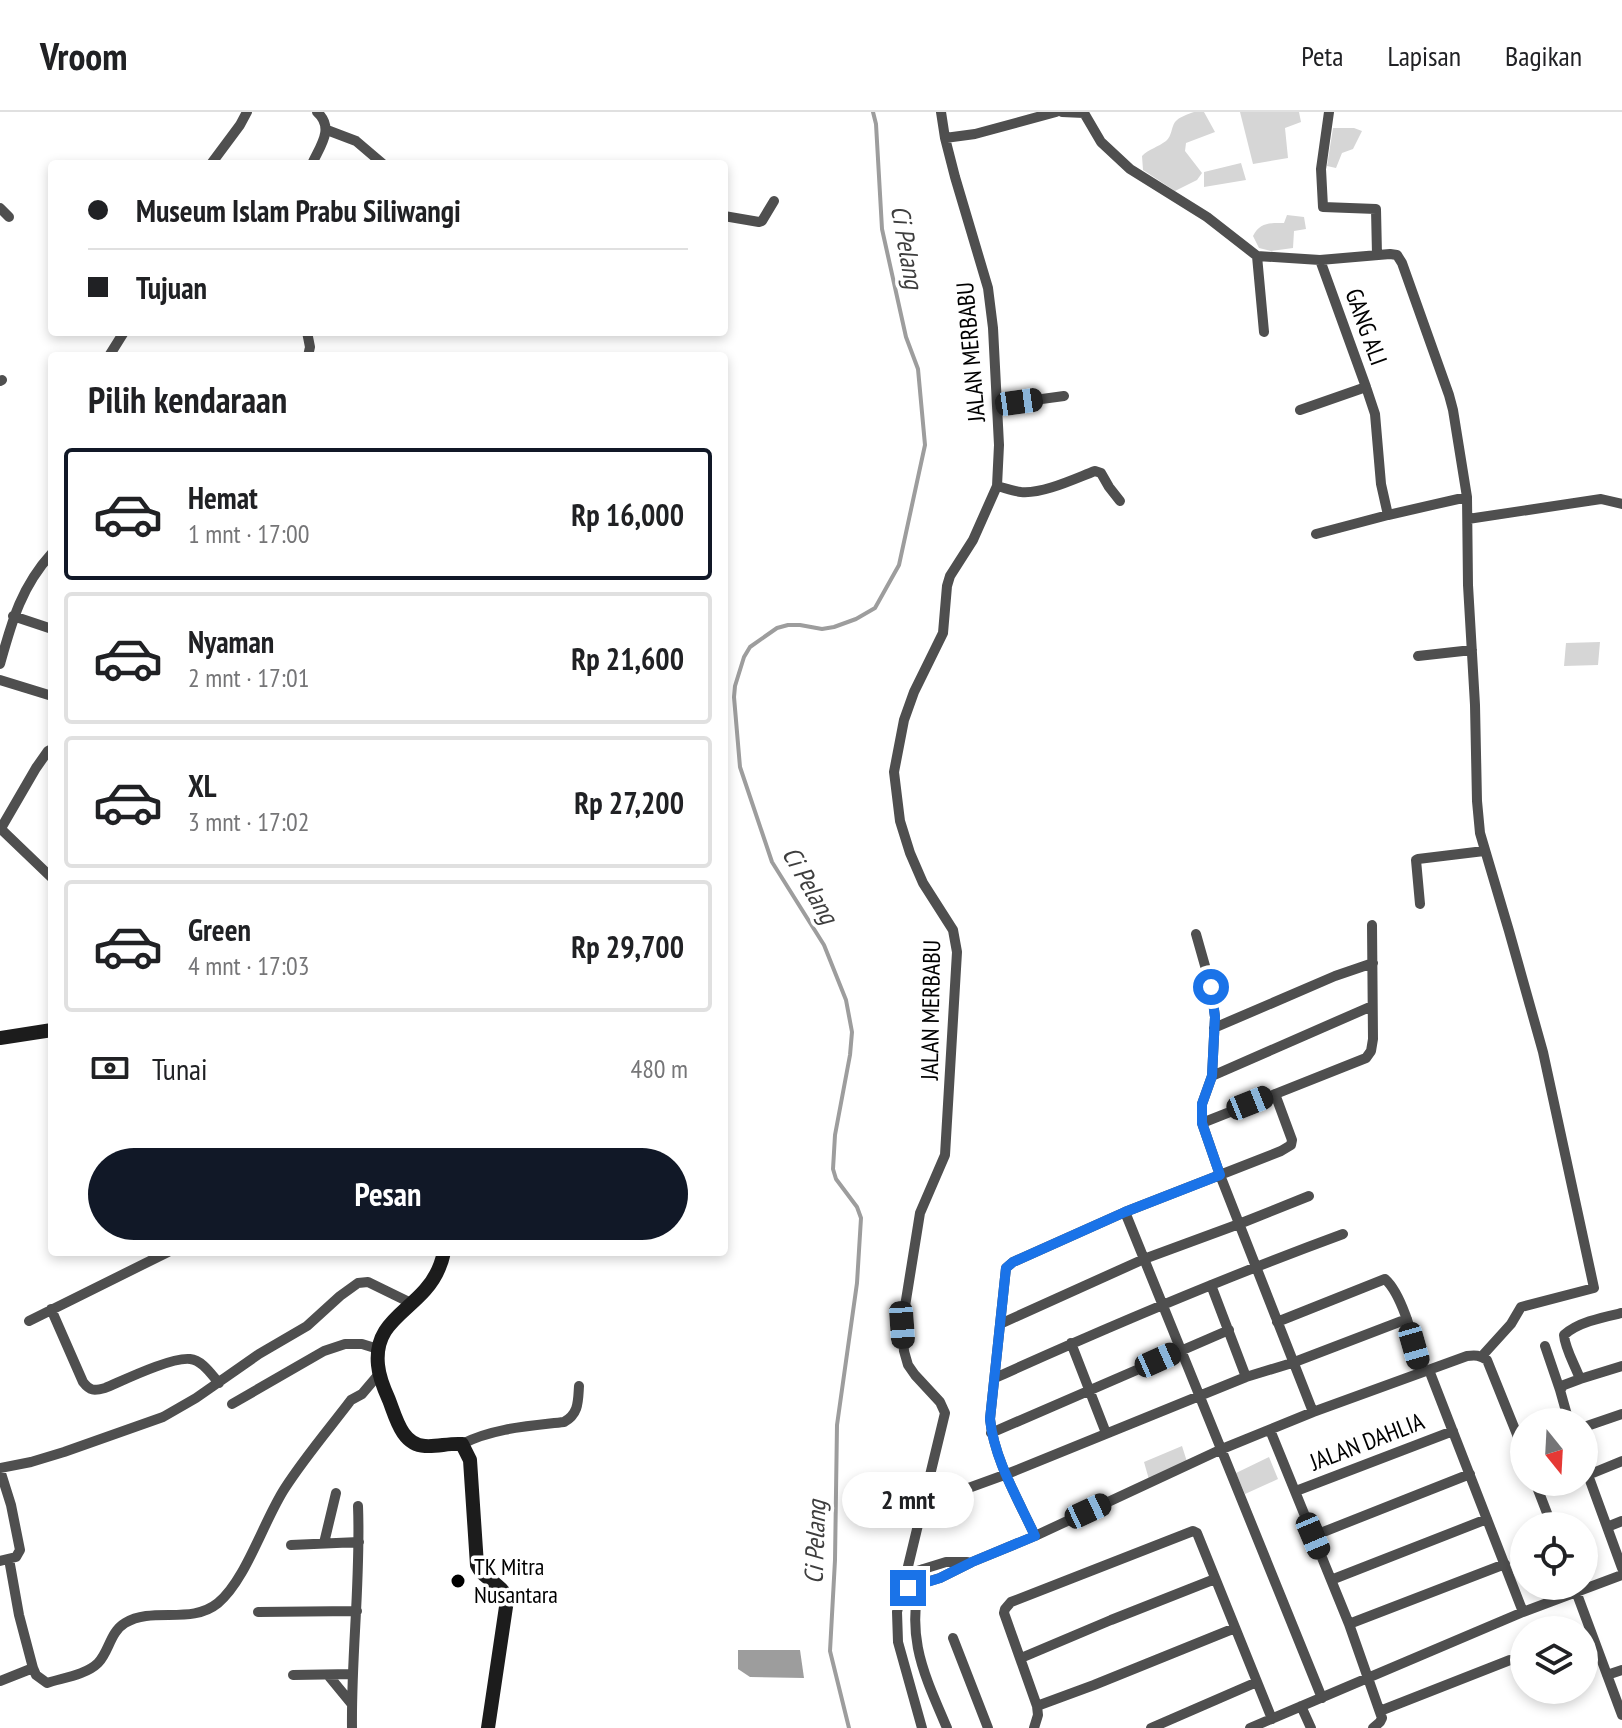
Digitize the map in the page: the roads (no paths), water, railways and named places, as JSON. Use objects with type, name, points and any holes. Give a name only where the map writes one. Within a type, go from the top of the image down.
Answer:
[{"type":"street","points":[[214,160],[247,112]]},
{"type":"street","points":[[314,160],[327,130],[326,122],[317,112]]},
{"type":"street","name":"JALAN MERBABU","points":[[922,1728],[898,1642],[897,1612],[945,1413],[940,1402],[908,1365],[902,1325],[920,1213],[945,1155],[957,952],[953,930],[923,883],[910,853],[900,821],[894,772],[904,720],[943,633],[950,576],[973,540],[997,486],[999,445],[988,288],[945,138],[941,112]]},
{"type":"street","points":[[945,138],[975,134],[1056,112]]},
{"type":"street","points":[[903,1589],[940,1578],[1222,1449],[1313,1412],[1467,1356],[1482,1356],[1511,1324],[1521,1307],[1594,1288],[1543,1052],[1478,824],[1467,497],[1453,410],[1402,263],[1394,254],[1320,260],[1257,256],[1207,217],[1130,169],[1101,142],[1084,113],[1062,112]]},
{"type":"street","points":[[1329,112],[1321,169],[1323,207],[1375,208],[1377,255]]},
{"type":"street","points":[[327,130],[356,141],[378,160]]},
{"type":"street","points":[[728,217],[762,221],[774,201]]},
{"type":"street","points":[[0,208],[9,217]]},
{"type":"street","points":[[1257,256],[1264,332]]},
{"type":"street","name":"GANG ALI","points":[[1300,410],[1366,387],[1320,260]]},
{"type":"street","points":[[1366,387],[1375,414],[1381,484],[1388,515]]},
{"type":"street","points":[[997,405],[1064,396]]},
{"type":"street","points":[[997,486],[1032,492],[1095,471],[1101,473],[1120,501]]},
{"type":"street","points":[[1316,534],[1467,497]]},
{"type":"street","points":[[1468,519],[1601,499],[1622,504]]},
{"type":"street","points":[[0,664],[13,616],[29,582],[48,558]]},
{"type":"street","points":[[13,616],[48,628]]},
{"type":"street","points":[[1418,656],[1472,650]]},
{"type":"street","points":[[0,680],[48,695]]},
{"type":"street","points":[[48,751],[0,830],[48,874]]},
{"type":"street","points":[[1420,904],[1418,859],[1484,851]]},
{"type":"street","points":[[1202,1123],[1366,1058],[1373,1039],[1372,925]]},
{"type":"street","points":[[1196,934],[1211,987],[1215,1017],[1212,1076],[1202,1104],[1202,1123],[1313,1412]]},
{"type":"street","points":[[1214,1028],[1373,963]]},
{"type":"street","points":[[1212,1076],[1372,1006]]},
{"type":"street","points":[[0,1038],[48,1031]]},
{"type":"street","points":[[1035,1536],[991,1433],[1006,1268],[1125,1212],[1291,1145],[1292,1140],[1275,1094]]},
{"type":"street","points":[[1000,1324],[1144,1259],[1309,1196]]},
{"type":"street","points":[[1125,1212],[1322,1698]]},
{"type":"street","points":[[995,1378],[1255,1266],[1343,1234]]},
{"type":"street","points":[[29,1321],[160,1256]]},
{"type":"street","points":[[443,1256],[433,1281],[387,1326],[378,1349],[379,1374],[403,1433],[409,1440],[423,1446],[462,1444],[492,1433],[564,1422],[573,1418],[579,1386]]},
{"type":"street","points":[[1277,1322],[1383,1279],[1389,1281],[1453,1431],[1523,1612]]},
{"type":"street","points":[[379,1374],[362,1394],[351,1400],[286,1486],[238,1580],[217,1604],[193,1615],[156,1616],[128,1621],[119,1627],[99,1662],[89,1669],[47,1683],[36,1675],[5,1560],[18,1555],[20,1550],[0,1469],[31,1462],[163,1417],[307,1326],[358,1283],[368,1282],[411,1303]]},
{"type":"street","points":[[1211,1285],[1246,1377]]},
{"type":"street","points":[[51,1309],[83,1382],[94,1391],[175,1361],[191,1359],[203,1365],[219,1383]]},
{"type":"street","points":[[1580,1379],[1564,1335],[1580,1326],[1622,1313]]},
{"type":"street","points":[[952,1494],[1246,1377],[1292,1363],[1407,1319]]},
{"type":"street","points":[[991,1433],[1229,1330]]},
{"type":"street","points":[[1071,1343],[1106,1433]]},
{"type":"street","points":[[232,1404],[324,1351],[345,1344],[362,1344],[378,1349]]},
{"type":"street","points":[[1545,1346],[1565,1408]]},
{"type":"street","points":[[1482,1356],[1490,1366],[1510,1415]]},
{"type":"street","points":[[1560,1390],[1564,1385],[1622,1366]]},
{"type":"street","points":[[1598,1422],[1622,1414]]},
{"type":"street","points":[[1270,1430],[1349,1624],[1380,1711],[1382,1718],[1373,1728]]},
{"type":"street","name":"JALAN DAHLIA","points":[[1296,1491],[1453,1431]]},
{"type":"street","points":[[462,1444],[470,1460],[472,1474],[477,1565],[481,1574],[503,1590],[507,1600],[488,1728]]},
{"type":"street","points":[[1598,1466],[1622,1461]]},
{"type":"street","points":[[1313,1536],[1470,1474]]},
{"type":"street","points":[[324,1543],[336,1493]]},
{"type":"street","points":[[1596,1496],[1622,1568]]},
{"type":"street","points":[[352,1728],[358,1506]]},
{"type":"street","points":[[1331,1580],[1487,1519]]},
{"type":"street","points":[[1607,1527],[1622,1521]]},
{"type":"street","points":[[1034,1728],[1037,1706],[1005,1609],[1011,1602],[1193,1531],[1197,1533],[1272,1719]]},
{"type":"street","points":[[291,1545],[359,1542]]},
{"type":"street","points":[[907,1574],[946,1562],[972,1562]]},
{"type":"street","points":[[1349,1624],[1505,1564]]},
{"type":"street","points":[[923,1569],[914,1609],[915,1634],[928,1684],[947,1728]]},
{"type":"street","points":[[1598,1582],[1622,1575]]},
{"type":"street","points":[[1021,1658],[1215,1579]]},
{"type":"street","points":[[1250,1728],[1551,1600]]},
{"type":"street","points":[[1580,1600],[1622,1715]]},
{"type":"street","points":[[258,1612],[357,1611]]},
{"type":"street","points":[[1037,1706],[1235,1628]]},
{"type":"street","points":[[953,1638],[988,1728]]},
{"type":"street","points":[[1380,1711],[1510,1660]]},
{"type":"street","points":[[0,1681],[33,1668]]},
{"type":"street","points":[[1607,1675],[1622,1670]]},
{"type":"street","points":[[293,1675],[353,1674]]},
{"type":"street","points":[[328,1675],[351,1703]]},
{"type":"street","points":[[1151,1728],[1257,1682]]},
{"type":"street","points":[[1301,1706],[1311,1728]]},
{"type":"waterway","name":"Ci Pelang","points":[[849,1728],[830,1651],[837,1425],[857,1283],[861,1218],[833,1169],[835,1135],[852,1032],[846,1000],[824,945],[772,862],[740,767],[734,697],[744,657],[750,647],[777,628],[788,625],[822,629],[856,619],[875,608],[899,565],[925,445],[918,369],[906,337],[882,229],[873,112]]},
{"type":"place","name":"TK Mitra Nusantara","points":[[458,1581]]}]
